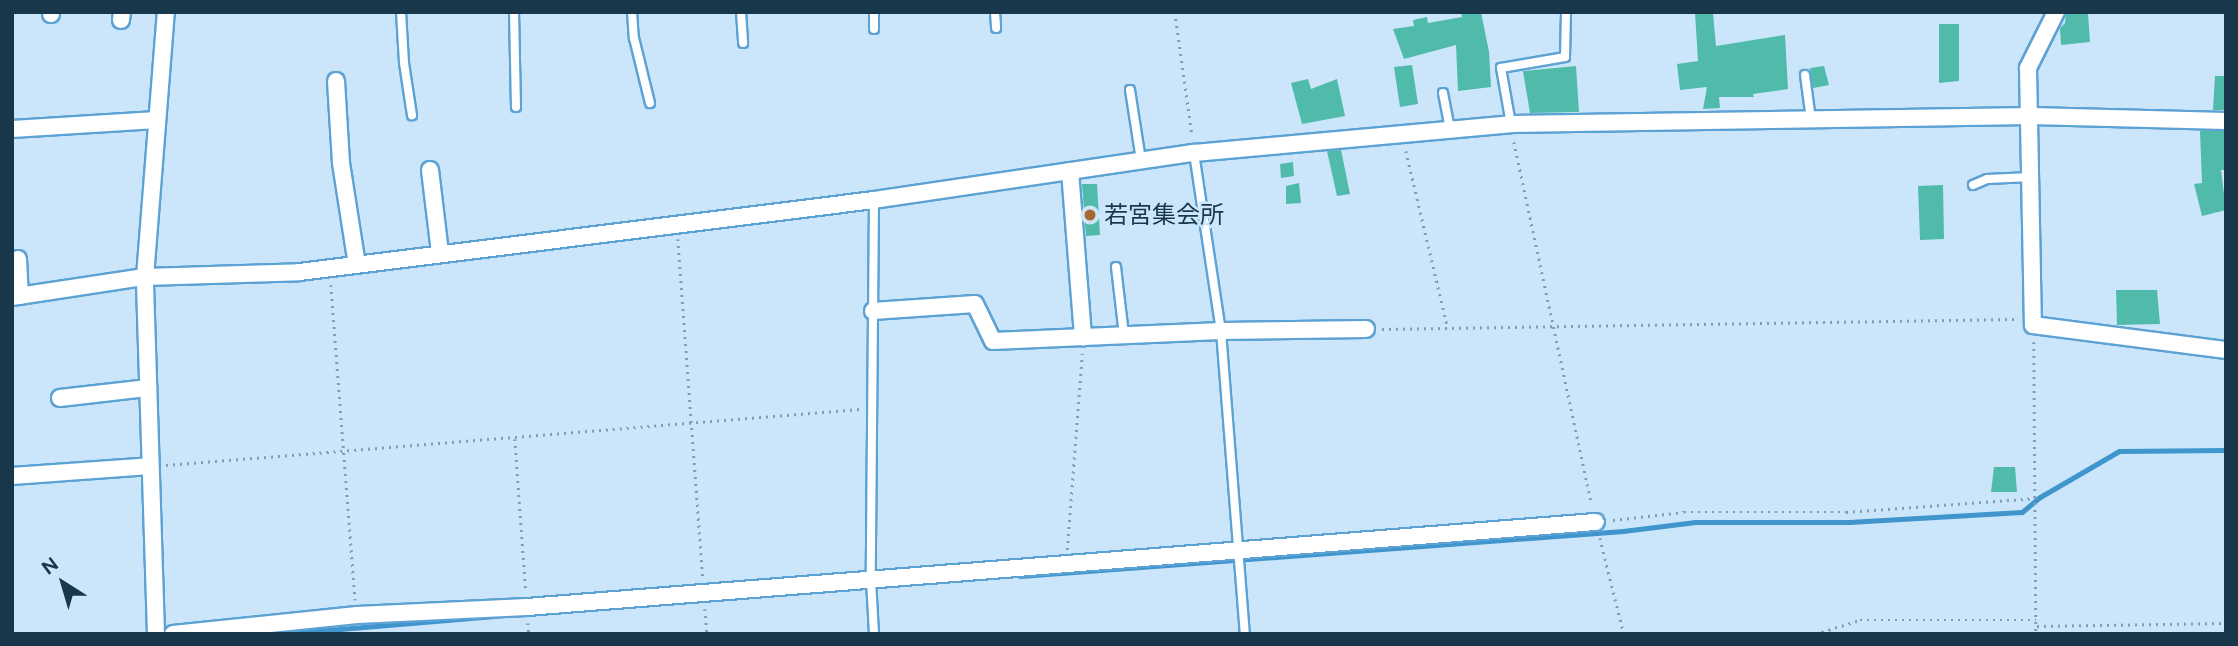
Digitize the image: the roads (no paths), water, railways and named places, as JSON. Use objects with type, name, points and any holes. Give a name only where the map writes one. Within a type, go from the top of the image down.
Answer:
[{"type":"street","points":[[156,634],[145,277],[166,12]]},
{"type":"street","points":[[2056,12],[2028,68],[2033,322],[2226,350]]},
{"type":"street","points":[[336,81],[341,163],[357,265]]},
{"type":"street","points":[[18,259],[16,297],[145,277],[300,272],[874,200],[1194,153],[1511,124],[2031,117],[2226,121]]},
{"type":"street","points":[[12,129],[157,120]]},
{"type":"street","points":[[430,170],[440,254]]},
{"type":"street","points":[[1070,171],[1083,337]]},
{"type":"street","points":[[873,312],[975,304],[993,341],[1221,331],[1366,329]]},
{"type":"street","points":[[60,398],[148,388]]},
{"type":"street","points":[[12,477],[150,466]]},
{"type":"street","points":[[173,634],[357,615],[527,607],[1596,522]]},
{"type":"lane","points":[[401,12],[404,63],[412,115]]},
{"type":"lane","points":[[514,12],[516,107]]},
{"type":"lane","points":[[632,12],[634,38],[650,103]]},
{"type":"lane","points":[[741,12],[743,43]]},
{"type":"lane","points":[[874,12],[874,29]]},
{"type":"lane","points":[[995,12],[996,28]]},
{"type":"lane","points":[[1511,124],[1501,68],[1565,57],[1566,12]]},
{"type":"lane","points":[[1805,75],[1811,120]]},
{"type":"lane","points":[[1130,90],[1141,160]]},
{"type":"lane","points":[[1443,93],[1450,130]]},
{"type":"lane","points":[[1194,153],[1221,331],[1245,634]]},
{"type":"lane","points":[[1973,185],[1987,179],[2031,177]]},
{"type":"lane","points":[[874,200],[871,580],[874,634]]},
{"type":"lane","points":[[1116,267],[1124,335]]},
{"type":"waterway","points":[[1020,576],[1623,531],[1695,522],[1849,522],[2022,512],[2040,497],[2119,451],[2226,450]]},
{"type":"waterway","points":[[281,634],[497,616]]},
{"type":"place","name":"若宮集会所","points":[[1090,215]]}]
